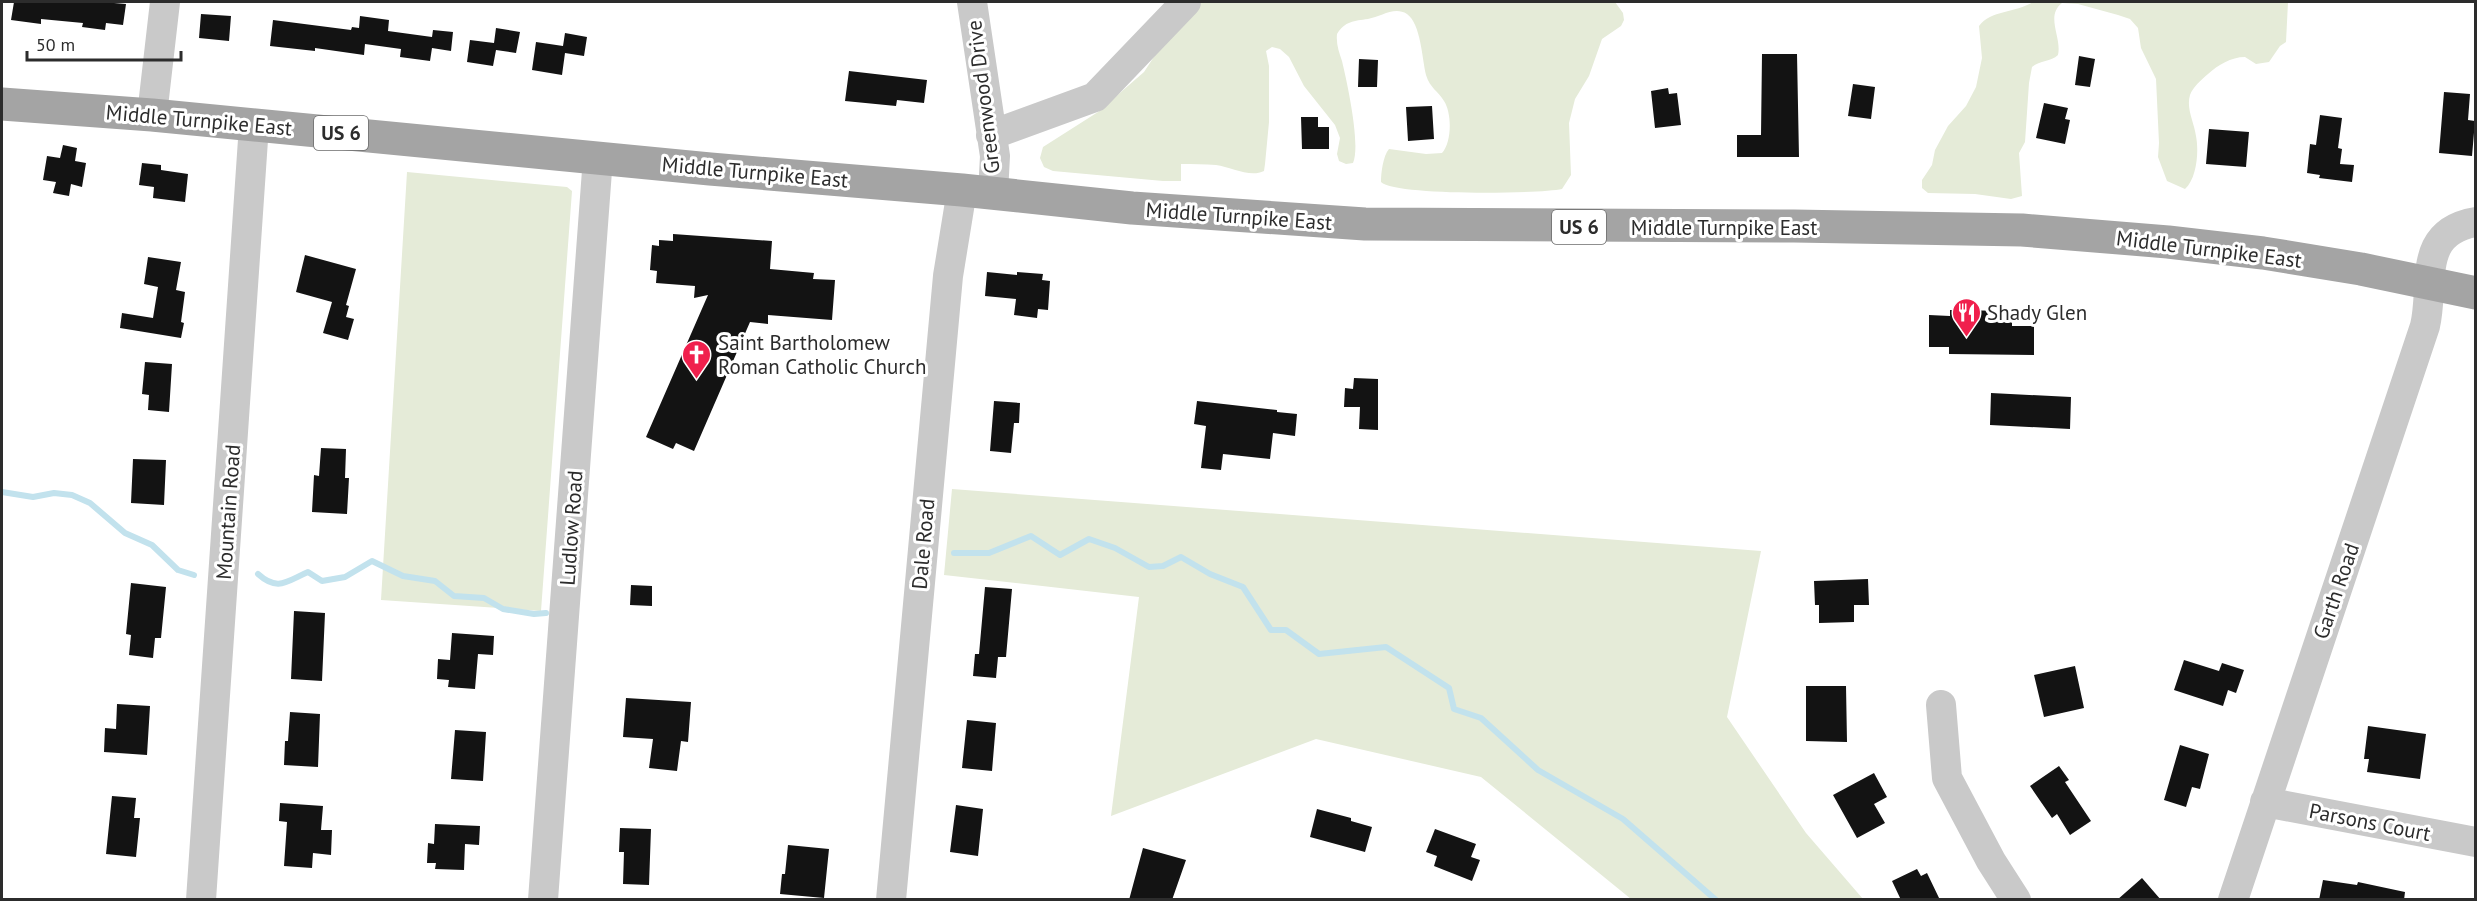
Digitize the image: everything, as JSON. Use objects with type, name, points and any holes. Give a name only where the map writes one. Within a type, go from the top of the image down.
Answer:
[{"type":"main road","name":"Middle Turnpike East","points":[[2,104],[152,115],[825,179],[977,191],[1132,208],[1365,224],[1794,226],[2022,230],[2168,242],[2263,253],[2429,282],[2475,293]]},
{"type":"street","points":[[152,115],[165,2]]},
{"type":"street","name":"Greenwood Drive","points":[[972,2],[995,156],[977,191]]},
{"type":"street","points":[[992,135],[1095,97],[1186,2]]},
{"type":"street","name":"Mountain Road","points":[[201,900],[254,125]]},
{"type":"street","name":"Ludlow Road","points":[[543,900],[598,157]]},
{"type":"street","name":"Dale Road","points":[[891,900],[948,276],[977,191]]},
{"type":"street","name":"Garth Road","points":[[2233,900],[2425,326],[2430,267],[2438,243],[2454,228],[2475,222]]},
{"type":"street","points":[[1941,705],[1947,778],[1991,861],[2016,900]]},
{"type":"street","name":"Parsons Court","points":[[2265,802],[2475,842]]},
{"type":"green space","points":[[1190,2],[1615,2],[1623,13],[1624,20],[1621,26],[1602,39],[1589,76],[1575,99],[1569,123],[1571,175],[1562,189],[1498,193],[1438,192],[1392,187],[1381,182],[1384,160],[1389,149],[1426,154],[1442,153],[1449,135],[1450,120],[1447,106],[1428,79],[1415,26],[1407,14],[1397,11],[1350,22],[1343,26],[1337,34],[1337,45],[1347,83],[1354,128],[1353,163],[1346,164],[1339,161],[1337,154],[1340,138],[1335,125],[1304,86],[1289,57],[1280,49],[1272,47],[1266,51],[1269,66],[1269,122],[1264,171],[1253,173],[1216,165],[1181,164],[1181,181],[1163,181],[1053,171],[1044,167],[1040,158],[1043,147],[1098,112],[1144,72]]},
{"type":"green space","points":[[2033,2],[2288,2],[2286,42],[2280,46],[2269,62],[2256,64],[2245,57],[2230,60],[2212,71],[2193,89],[2189,105],[2196,136],[2197,156],[2195,171],[2185,189],[2167,181],[2158,157],[2156,79],[2141,48],[2138,28],[2130,19],[2118,15],[2078,4],[2062,3],[2057,8],[2054,20],[2058,55],[2032,67],[2025,142],[2019,153],[2022,196],[2011,199],[1975,194],[1928,193],[1922,188],[1922,180],[1932,165],[1935,150],[1948,126],[1966,106],[1976,87],[1982,58],[1979,26],[1990,17]]},
{"type":"green space","points":[[407,172],[567,187],[572,191],[541,611],[381,600]]},
{"type":"green space","points":[[952,489],[1761,551],[1727,717],[1806,833],[1863,899],[1631,899],[1481,777],[1316,739],[1111,816],[1139,597],[944,575]]},
{"type":"building","points":[[14,2],[126,4],[123,25],[106,23],[105,30],[82,27],[83,23],[41,19],[41,24],[11,20]]},
{"type":"building","points":[[201,14],[231,16],[229,41],[199,38]]},
{"type":"building","points":[[360,16],[389,20],[388,31],[432,37],[433,30],[453,32],[451,51],[432,48],[430,61],[400,57],[401,49],[365,44],[364,55],[315,48],[315,51],[270,46],[273,20],[351,30],[352,27],[359,28]]},
{"type":"building","points":[[496,28],[520,32],[516,53],[496,50],[493,66],[467,62],[470,40],[494,43]]},
{"type":"building","points":[[565,33],[587,37],[584,56],[565,53],[562,75],[532,70],[536,42],[563,46]]},
{"type":"building","points":[[1762,54],[1797,54],[1799,157],[1737,157],[1737,135],[1761,135]]},
{"type":"building","points":[[2079,56],[2095,59],[2090,87],[2075,85]]},
{"type":"building","points":[[1359,59],[1378,60],[1377,87],[1358,87]]},
{"type":"building","points":[[849,71],[927,80],[924,103],[897,100],[896,106],[845,101]]},
{"type":"building","points":[[1853,84],[1875,87],[1871,119],[1848,116]]},
{"type":"building","points":[[1668,88],[1669,94],[1677,93],[1681,125],[1655,128],[1651,91]]},
{"type":"building","points":[[2444,92],[2470,94],[2468,120],[2475,121],[2472,156],[2439,153]]},
{"type":"building","points":[[2044,103],[2068,108],[2065,119],[2070,120],[2065,144],[2036,138]]},
{"type":"building","points":[[1432,106],[1434,139],[1408,141],[1406,107]]},
{"type":"building","points":[[2320,115],[2342,118],[2338,148],[2342,149],[2340,164],[2354,165],[2352,182],[2319,178],[2320,175],[2307,173],[2310,144],[2316,145]]},
{"type":"building","points":[[1301,117],[1318,117],[1318,127],[1329,127],[1329,149],[1302,149]]},
{"type":"building","points":[[2209,129],[2249,132],[2246,167],[2206,164]]},
{"type":"building","points":[[63,145],[77,148],[75,161],[86,163],[82,187],[71,184],[69,196],[53,193],[56,182],[43,180],[47,156],[60,158]]},
{"type":"building","points":[[142,163],[161,165],[161,170],[188,174],[185,202],[153,198],[154,187],[139,185]]},
{"type":"building","name":"Saint Bartholomew Roman Catholic Church","points":[[673,234],[772,241],[770,269],[814,273],[813,279],[835,280],[832,320],[768,315],[768,324],[750,322],[694,451],[676,443],[673,449],[646,437],[708,295],[694,298],[695,286],[656,283],[657,271],[650,270],[652,245],[659,246],[659,240],[673,241]]},
{"type":"building","points":[[305,255],[356,269],[346,305],[349,306],[346,317],[354,319],[348,340],[323,333],[332,302],[296,292]]},
{"type":"building","points":[[148,257],[181,262],[176,290],[185,292],[181,338],[120,328],[122,313],[153,318],[158,287],[144,284]]},
{"type":"building","points":[[987,272],[1017,275],[1017,272],[1043,274],[1042,280],[1050,281],[1048,310],[1038,309],[1037,318],[1014,315],[1016,299],[985,296]]},
{"type":"building","points":[[1950,310],[2012,311],[2012,326],[2034,326],[2034,355],[1949,354],[1949,347],[1929,347],[1929,315],[1950,316]]},
{"type":"building","points":[[145,362],[172,364],[169,412],[148,410],[149,395],[142,394]]},
{"type":"building","points":[[1354,378],[1378,379],[1378,430],[1359,429],[1360,407],[1344,407],[1345,388],[1353,389]]},
{"type":"building","points":[[1991,393],[2071,397],[2070,429],[1990,425]]},
{"type":"building","points":[[994,401],[1020,403],[1019,423],[1014,423],[1011,453],[990,451]]},
{"type":"building","points":[[1197,401],[1297,414],[1295,436],[1273,433],[1270,459],[1223,454],[1221,470],[1201,468],[1206,426],[1194,424]]},
{"type":"building","points":[[321,448],[346,449],[345,478],[349,478],[347,514],[312,512],[314,475],[319,476]]},
{"type":"building","points":[[133,459],[166,460],[164,505],[131,503]]},
{"type":"building","points":[[1868,579],[1869,605],[1854,605],[1854,622],[1819,623],[1819,605],[1815,605],[1814,581]]},
{"type":"building","points":[[131,583],[166,587],[161,638],[155,638],[153,658],[129,655],[131,635],[126,634]]},
{"type":"building","points":[[631,585],[652,586],[652,606],[630,605]]},
{"type":"building","points":[[985,587],[1012,589],[1006,657],[998,657],[996,678],[973,676],[975,654],[979,654]]},
{"type":"building","points":[[294,611],[325,613],[322,681],[291,679]]},
{"type":"building","points":[[452,633],[494,636],[493,655],[478,654],[475,689],[448,687],[449,680],[437,679],[438,659],[450,660]]},
{"type":"building","points":[[2184,660],[2219,671],[2222,663],[2244,670],[2236,693],[2228,690],[2223,706],[2174,690]]},
{"type":"building","points":[[2075,666],[2084,708],[2044,717],[2034,675]]},
{"type":"building","points":[[1806,686],[1846,686],[1847,742],[1806,741]]},
{"type":"building","points":[[626,698],[691,702],[688,742],[681,741],[677,771],[649,768],[653,739],[623,737]]},
{"type":"building","points":[[117,704],[150,706],[147,755],[104,752],[105,728],[116,729]]},
{"type":"building","points":[[290,712],[320,714],[318,767],[284,765]]},
{"type":"building","points":[[967,720],[996,723],[992,771],[962,768]]},
{"type":"building","points":[[2368,726],[2426,734],[2420,779],[2367,772],[2369,759],[2364,759]]},
{"type":"building","points":[[455,730],[486,732],[483,781],[451,779]]},
{"type":"building","points":[[2180,745],[2209,754],[2200,789],[2192,787],[2186,807],[2164,800]]},
{"type":"building","points":[[2059,766],[2069,780],[2065,782],[2091,821],[2070,835],[2057,814],[2052,818],[2030,786]]},
{"type":"building","points":[[1874,773],[1887,797],[1874,804],[1885,823],[1857,838],[1833,795]]},
{"type":"building","points":[[112,796],[136,798],[134,818],[140,818],[136,857],[106,854]]},
{"type":"building","points":[[280,803],[323,806],[321,830],[332,830],[331,855],[313,853],[312,868],[284,866],[287,822],[279,821]]},
{"type":"building","points":[[956,805],[983,809],[978,856],[950,852]]},
{"type":"building","points":[[1317,809],[1351,818],[1351,821],[1372,827],[1365,852],[1310,837]]},
{"type":"building","points":[[435,824],[480,826],[479,845],[465,844],[464,870],[435,869],[436,863],[427,863],[428,843],[434,844]]},
{"type":"building","points":[[620,828],[651,829],[649,885],[623,884],[624,852],[619,852]]},
{"type":"building","points":[[1435,829],[1476,844],[1471,857],[1480,860],[1472,881],[1434,866],[1437,856],[1426,852]]},
{"type":"building","points":[[788,845],[829,849],[824,898],[780,894]]},
{"type":"building","points":[[1143,848],[1186,860],[1172,900],[1129,900]]},
{"type":"building","points":[[1917,869],[1921,876],[1927,873],[1940,900],[1901,900],[1892,881]]},
{"type":"building","points":[[2142,878],[2161,900],[2117,900]]},
{"type":"building","points":[[2323,880],[2357,885],[2358,882],[2405,892],[2404,900],[2319,900]]},
{"type":"waterway","points":[[2,492],[33,497],[54,493],[72,495],[90,503],[125,533],[152,545],[178,570],[194,575]]},
{"type":"waterway","points":[[954,553],[989,553],[1031,536],[1060,555],[1089,539],[1115,548],[1149,567],[1163,566],[1181,557],[1210,574],[1243,587],[1271,630],[1286,630],[1319,654],[1386,647],[1449,688],[1454,709],[1481,718],[1538,770],[1623,819],[1716,900]]},
{"type":"waterway","points":[[258,574],[271,583],[277,584],[308,572],[322,581],[345,577],[372,561],[403,576],[435,581],[454,596],[484,598],[503,609],[534,614],[546,613]]},
{"type":"place","name":"Shady Glen","points":[[1966,338]]},
{"type":"place","name":"Saint Bartholomew Roman Catholic Church","points":[[697,380]]}]
